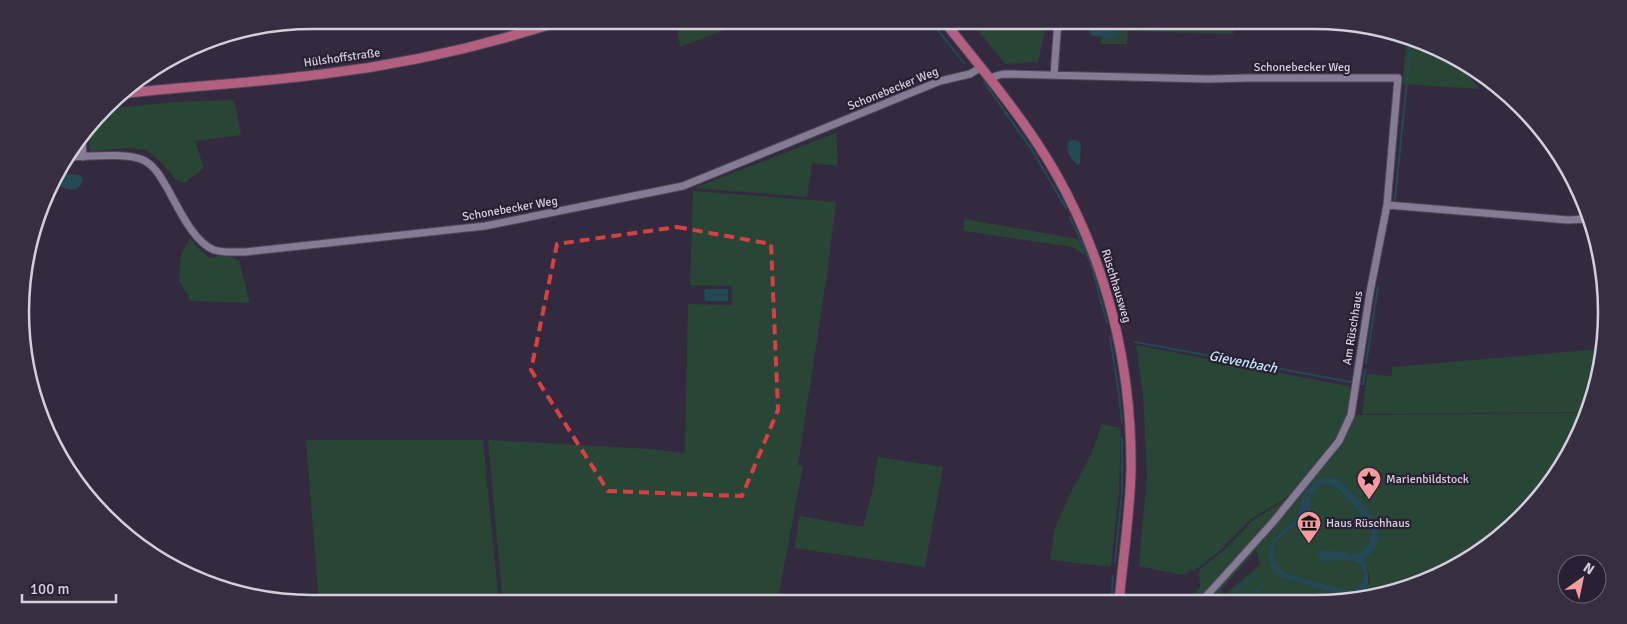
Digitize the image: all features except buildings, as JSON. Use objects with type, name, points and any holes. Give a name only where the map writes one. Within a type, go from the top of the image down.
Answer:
[{"type":"main road","name":"Hülshoffstraße","points":[[133,93],[298,77],[377,66],[482,44],[533,29]]},
{"type":"main road","name":"Rüschhausweg","points":[[950,29],[1039,147],[1071,202],[1097,262],[1113,315],[1126,384],[1131,439],[1128,517],[1120,595]]},
{"type":"street","points":[[1054,75],[1057,29]]},
{"type":"street","name":"Schonebecker Weg","points":[[75,157],[130,156],[146,162],[158,173],[184,218],[204,243],[212,249],[221,251],[245,252],[467,228],[514,221],[683,186],[940,81],[970,74],[980,68]]},
{"type":"street","name":"Schonebecker Weg","points":[[990,80],[1003,74],[1208,79],[1398,78],[1387,205]]},
{"type":"street","points":[[82,147],[82,157]]},
{"type":"street","points":[[1387,205],[1568,220],[1582,219]]},
{"type":"street","name":"Am Rüschhaus","points":[[1207,595],[1274,521],[1340,441],[1346,428],[1352,409],[1370,292],[1387,205]]},
{"type":"highlighted area","points":[[677,227],[771,244],[778,410],[742,496],[608,491],[531,370],[557,244]]},
{"type":"green space","points":[[677,29],[727,29],[680,47]]},
{"type":"green space","points":[[977,29],[1045,29],[1038,62],[1005,64]]},
{"type":"green space","points":[[1102,29],[1234,29],[1233,34],[1128,31],[1127,44],[1101,44]]},
{"type":"green space","points":[[1406,44],[1440,58],[1465,72],[1480,89],[1402,84]]},
{"type":"green space","points":[[234,100],[241,135],[195,141],[204,168],[185,183],[175,179],[160,161],[146,150],[129,148],[90,151],[89,137],[116,108],[172,102]]},
{"type":"green space","points":[[836,133],[838,166],[812,163],[807,197],[694,188]]},
{"type":"green space","points":[[693,191],[836,202],[798,465],[803,466],[779,595],[502,595],[488,440],[650,449],[685,453],[688,304],[732,305],[732,286],[690,285]]},
{"type":"green space","points":[[964,219],[1078,239],[1086,256],[1073,247],[964,231]]},
{"type":"green space","points":[[190,238],[210,258],[225,255],[239,260],[250,303],[191,301],[179,280],[181,255]]},
{"type":"green space","points":[[1136,345],[1352,387],[1345,426],[1290,495],[1251,519],[1222,549],[1198,568],[1182,575],[1139,566],[1147,476],[1143,393]]},
{"type":"green space","points":[[1596,349],[1589,385],[1580,412],[1362,414],[1367,374],[1392,376],[1392,367]]},
{"type":"green space","points":[[1579,413],[1560,454],[1528,499],[1487,537],[1440,566],[1388,586],[1350,593],[1370,583],[1364,560],[1373,552],[1377,545],[1379,533],[1372,516],[1359,499],[1349,488],[1334,478],[1305,491],[1295,520],[1271,541],[1269,555],[1271,564],[1278,577],[1339,594],[1334,595],[1224,595],[1194,595],[1200,587],[1199,570],[1224,550],[1252,521],[1291,496],[1324,463],[1353,415]],"holes":[[[1256,550],[1260,565],[1224,595],[1221,590]]]},
{"type":"green space","points":[[1102,424],[1121,428],[1119,492],[1111,567],[1050,560],[1055,528],[1091,454]]},
{"type":"green space","points":[[306,440],[483,440],[498,595],[318,595]]},
{"type":"green space","points":[[878,457],[943,467],[925,567],[794,548],[800,516],[863,527],[872,493]]},
{"type":"green space","points":[[1323,484],[1334,487],[1349,499],[1364,518],[1372,534],[1364,551],[1358,554],[1338,553],[1324,562],[1348,560],[1360,565],[1363,569],[1363,579],[1358,587],[1353,589],[1347,590],[1284,573],[1275,560],[1273,544],[1296,525],[1305,524],[1307,513],[1311,509],[1312,494]]},
{"type":"water","points":[[1089,29],[1115,29],[1120,36],[1110,38],[1090,35]]},
{"type":"water","points":[[1075,140],[1081,143],[1080,163],[1078,165],[1073,161],[1068,151],[1069,141]]},
{"type":"water","points":[[64,175],[79,175],[83,178],[82,183],[77,189],[66,189],[59,185]]},
{"type":"water","points":[[706,289],[728,289],[728,300],[705,301],[704,291]]},
{"type":"water","points":[[1322,478],[1334,478],[1347,486],[1362,502],[1374,520],[1378,528],[1379,539],[1377,546],[1364,560],[1368,574],[1368,586],[1365,591],[1339,594],[1278,577],[1272,568],[1269,556],[1271,541],[1295,520],[1305,491],[1314,482]],"holes":[[[1324,484],[1331,485],[1349,499],[1372,534],[1368,545],[1358,554],[1342,550],[1338,553],[1333,550],[1327,551],[1324,549],[1317,554],[1323,562],[1348,560],[1360,565],[1363,569],[1363,579],[1358,587],[1353,589],[1347,590],[1284,573],[1275,560],[1273,544],[1296,525],[1302,532],[1308,528],[1305,524],[1308,520],[1307,513],[1311,509],[1313,494],[1320,486]]]},
{"type":"waterway","points":[[937,29],[964,63]]},
{"type":"waterway","name":"Gievenbach","points":[[1395,200],[1410,46]]},
{"type":"waterway","points":[[984,82],[1032,150],[1066,208]]},
{"type":"waterway","points":[[1070,217],[1091,264],[1107,323]]},
{"type":"waterway","name":"Gievenbach","points":[[1366,363],[1378,287]]},
{"type":"waterway","name":"Gievenbach","points":[[1110,337],[1122,423]]},
{"type":"waterway","name":"Gievenbach","points":[[1135,342],[1351,382]]},
{"type":"waterway","name":"Gievenbach","points":[[1361,384],[1363,384],[1365,370]]},
{"type":"waterway","name":"Gievenbach","points":[[1115,562],[1122,491],[1122,438]]},
{"type":"waterway","points":[[1230,595],[1256,574]]},
{"type":"waterway","name":"Gievenbach","points":[[1112,595],[1113,576]]},
{"type":"waterway","points":[[1250,595],[1263,585]]},
{"type":"place","name":"Marienbildstock","points":[[1369,500]]},
{"type":"place","name":"Haus Rüschhaus","points":[[1309,544]]}]
